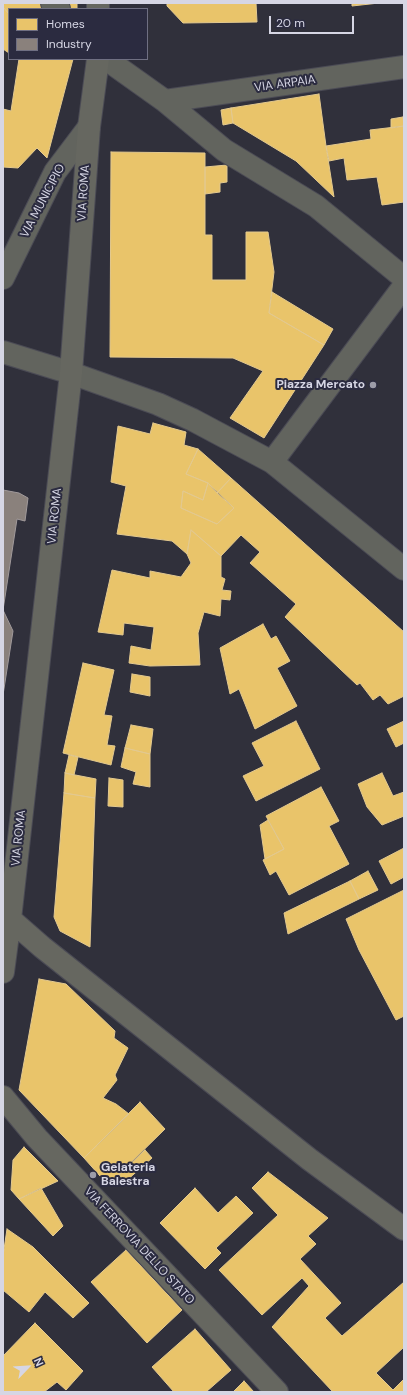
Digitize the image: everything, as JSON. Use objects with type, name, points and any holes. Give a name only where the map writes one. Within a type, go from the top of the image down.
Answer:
[{"type":"main road","name":"VIA ROMA","points":[[3,972],[7,915],[71,373],[89,127],[98,60]]},
{"type":"main road","points":[[7,915],[49,952],[309,1159],[404,1229]]},
{"type":"main road","name":"VIA FERROVIA DELLO STATO","points":[[3,1097],[37,1138],[276,1392]]},
{"type":"street","points":[[107,60],[165,101],[224,150],[316,206],[404,278]]},
{"type":"street","name":"VIA ARPAIA","points":[[165,101],[404,67]]},
{"type":"street","name":"VIA MUNICIPIO","points":[[3,278],[55,172],[89,127]]},
{"type":"street","points":[[272,462],[404,286]]},
{"type":"street","points":[[3,352],[71,373],[158,404],[194,420],[272,462],[404,569]]},
{"type":"building: Homes","points":[[3,3],[42,3],[48,8],[8,8],[8,13],[3,7]]},
{"type":"building: Homes","points":[[62,3],[77,3],[77,8],[68,8]]},
{"type":"building: Homes","points":[[167,3],[256,3],[257,22],[183,23],[167,6]]},
{"type":"building: Homes","points":[[352,3],[379,3],[352,6]]},
{"type":"building: Homes","points":[[3,7],[8,13],[8,52],[3,49]]},
{"type":"building: Homes","points":[[19,60],[73,60],[47,158],[37,148],[18,168],[3,167],[3,109],[11,111]]},
{"type":"building: Homes","points":[[319,94],[334,197],[296,161],[233,123],[231,108]]},
{"type":"building: Homes","points":[[231,108],[233,123],[223,125],[221,110]]},
{"type":"building: Homes","points":[[403,117],[404,126],[391,128],[391,119]]},
{"type":"building: Homes","points":[[404,126],[404,202],[382,205],[377,177],[347,180],[344,158],[329,161],[326,146],[371,139],[370,130]]},
{"type":"building: Homes","points":[[111,152],[205,153],[205,235],[212,235],[212,280],[246,280],[246,232],[268,232],[274,272],[269,313],[324,345],[264,438],[230,418],[263,371],[233,358],[110,357]]},
{"type":"building: Homes","points":[[227,165],[227,182],[220,183],[220,192],[205,194],[205,167]]},
{"type":"building: Homes","points":[[272,292],[333,329],[324,345],[269,313]]},
{"type":"building: Homes","points":[[153,423],[186,432],[184,445],[198,449],[186,474],[208,483],[203,500],[183,491],[181,508],[217,524],[234,508],[217,493],[231,478],[404,632],[404,696],[388,704],[380,695],[373,700],[360,683],[357,685],[285,617],[296,604],[250,563],[260,552],[241,535],[221,556],[191,530],[187,554],[172,541],[117,534],[126,486],[111,482],[118,426],[150,434]]},
{"type":"building: Homes","points":[[198,449],[231,478],[217,493],[208,483],[186,474]]},
{"type":"building: Homes","points":[[208,483],[234,508],[217,524],[181,508],[183,491],[203,500]]},
{"type":"building: Homes","points":[[191,530],[221,556],[221,577],[225,579],[222,590],[231,591],[230,600],[221,599],[220,616],[204,612],[198,633],[200,665],[150,666],[129,663],[131,646],[151,650],[154,627],[124,623],[123,635],[98,632],[112,570],[150,578],[150,571],[181,577],[191,563],[187,554]]},
{"type":"building: Homes","points":[[263,624],[271,639],[276,636],[290,661],[277,668],[297,706],[255,729],[239,689],[230,694],[220,648]]},
{"type":"building: Homes","points":[[83,663],[114,670],[104,715],[112,716],[107,745],[115,746],[111,765],[63,753]]},
{"type":"building: Homes","points":[[132,674],[150,677],[150,696],[130,692]]},
{"type":"building: Homes","points":[[296,721],[320,769],[256,801],[243,776],[264,766],[252,743]]},
{"type":"building: Homes","points":[[404,721],[404,743],[396,747],[387,729]]},
{"type":"building: Homes","points":[[131,725],[153,729],[150,754],[125,748]]},
{"type":"building: Homes","points":[[125,748],[150,754],[150,787],[133,784],[136,772],[121,767]]},
{"type":"building: Homes","points":[[69,755],[78,757],[74,775],[65,773]]},
{"type":"building: Homes","points":[[65,773],[96,779],[95,798],[64,793]]},
{"type":"building: Homes","points":[[382,773],[393,796],[404,792],[404,816],[382,825],[367,807],[358,784]]},
{"type":"building: Homes","points":[[109,778],[123,780],[123,807],[108,806]]},
{"type":"building: Homes","points":[[321,787],[339,821],[329,826],[349,864],[289,895],[276,871],[270,875],[263,860],[284,849],[266,816]]},
{"type":"building: Homes","points":[[64,793],[95,798],[90,947],[60,931],[54,917]]},
{"type":"building: Homes","points":[[268,820],[284,849],[265,859],[260,825]]},
{"type":"building: Homes","points":[[404,848],[404,877],[391,884],[379,861]]},
{"type":"building: Homes","points":[[368,871],[378,890],[359,899],[350,881]]},
{"type":"building: Homes","points":[[350,881],[359,899],[288,934],[284,913]]},
{"type":"building: Homes","points":[[404,890],[404,1016],[396,1020],[359,950],[346,919]]},
{"type":"building: Homes","points":[[39,979],[66,984],[115,1031],[114,1038],[128,1048],[115,1075],[117,1080],[103,1098],[116,1104],[129,1114],[84,1158],[19,1090]]},
{"type":"building: Homes","points":[[140,1102],[165,1129],[108,1185],[84,1158]]},
{"type":"building: Homes","points":[[24,1147],[58,1181],[19,1199],[11,1190],[13,1160]]},
{"type":"building: Homes","points":[[145,1150],[152,1158],[125,1182],[119,1175]]},
{"type":"building: Homes","points":[[268,1172],[328,1218],[308,1236],[316,1244],[300,1259],[341,1303],[325,1318],[342,1336],[404,1282],[404,1347],[376,1373],[393,1390],[404,1379],[404,1392],[333,1392],[272,1327],[309,1286],[302,1278],[262,1315],[219,1270],[278,1215],[252,1188]]},
{"type":"building: Homes","points":[[41,1188],[63,1226],[53,1236],[19,1199]]},
{"type":"building: Homes","points":[[195,1188],[218,1213],[236,1196],[253,1213],[216,1248],[221,1253],[205,1269],[160,1223]]},
{"type":"building: Homes","points":[[7,1229],[33,1247],[89,1303],[73,1318],[45,1292],[29,1312],[3,1290],[3,1256]]},
{"type":"building: Homes","points":[[126,1250],[182,1310],[147,1343],[91,1282]]},
{"type":"building: Homes","points":[[35,1323],[83,1371],[66,1390],[57,1382],[44,1392],[3,1392],[3,1356]]},
{"type":"building: Homes","points":[[195,1329],[231,1370],[206,1392],[174,1392],[152,1367]]},
{"type":"building: Homes","points":[[244,1381],[254,1392],[233,1392]]},
{"type":"building: Industry","points":[[3,490],[19,493],[28,498],[25,521],[17,519],[3,610]]},
{"type":"building: Industry","points":[[3,610],[13,631],[3,695]]},
{"type":"place","name":"Piazza Mercato","points":[[373,385]]},
{"type":"place","name":"Gelateria Balestra","points":[[93,1175]]}]
